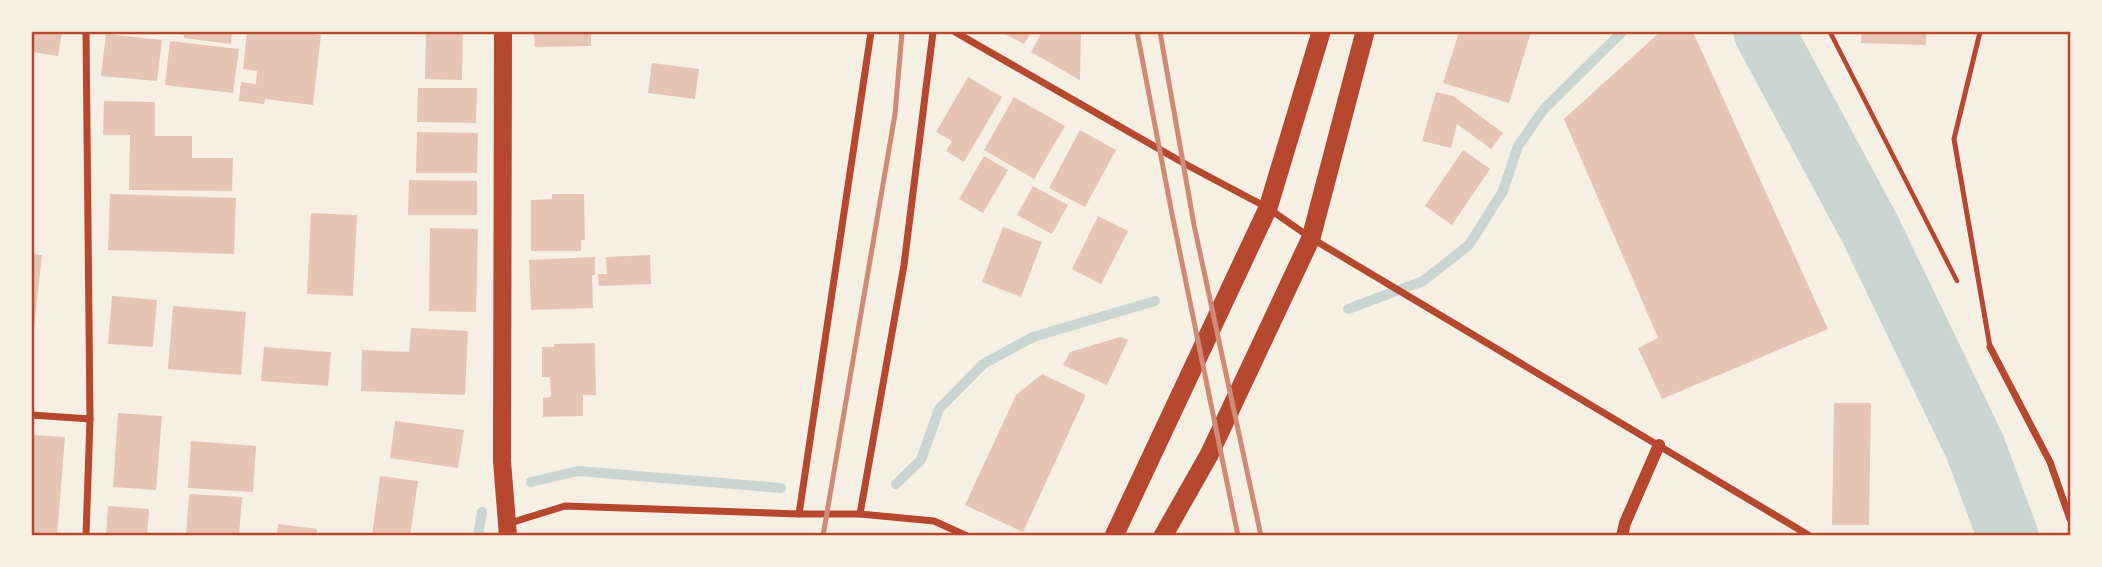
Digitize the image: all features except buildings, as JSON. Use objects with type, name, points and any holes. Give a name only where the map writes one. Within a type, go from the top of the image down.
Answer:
[{"type":"highway","points":[[1114,536],[1268,208],[1321,32]]},
{"type":"highway","points":[[1163,536],[1209,455],[1311,238],[1365,32]]},
{"type":"main road","points":[[503,32],[502,461],[507,530]]},
{"type":"street","points":[[86,32],[90,419],[86,536]]},
{"type":"street","points":[[799,514],[871,32]]},
{"type":"street","points":[[860,514],[904,265],[933,32]]},
{"type":"street","points":[[955,32],[1187,165],[1268,208],[1311,238],[1810,536]]},
{"type":"street","points":[[1990,347],[2050,462],[2070,519]]},
{"type":"street","points":[[32,415],[90,419]]},
{"type":"street","points":[[1622,536],[1625,523],[1659,445]]},
{"type":"street","points":[[507,530],[565,506],[860,514],[934,521],[967,536]]},
{"type":"lane","points":[[1980,32],[1954,139],[1990,347]]},
{"type":"path","points":[[1830,32],[1960,287]]},
{"type":"waterway","points":[[1348,309],[1423,281],[1469,245],[1503,191],[1518,146],[1544,109],[1622,32]]},
{"type":"waterway","points":[[1764,32],[1870,229],[1975,447],[2008,536]]},
{"type":"waterway","points":[[896,484],[921,460],[939,409],[983,364],[1033,337],[1155,301]]},
{"type":"waterway","points":[[531,482],[578,471],[781,488]]},
{"type":"waterway","points":[[478,536],[482,512]]},
{"type":"railway","points":[[823,536],[895,114],[902,32]]},
{"type":"railway","points":[[1137,32],[1238,536]]},
{"type":"railway","points":[[1160,32],[1194,225],[1261,536]]}]
